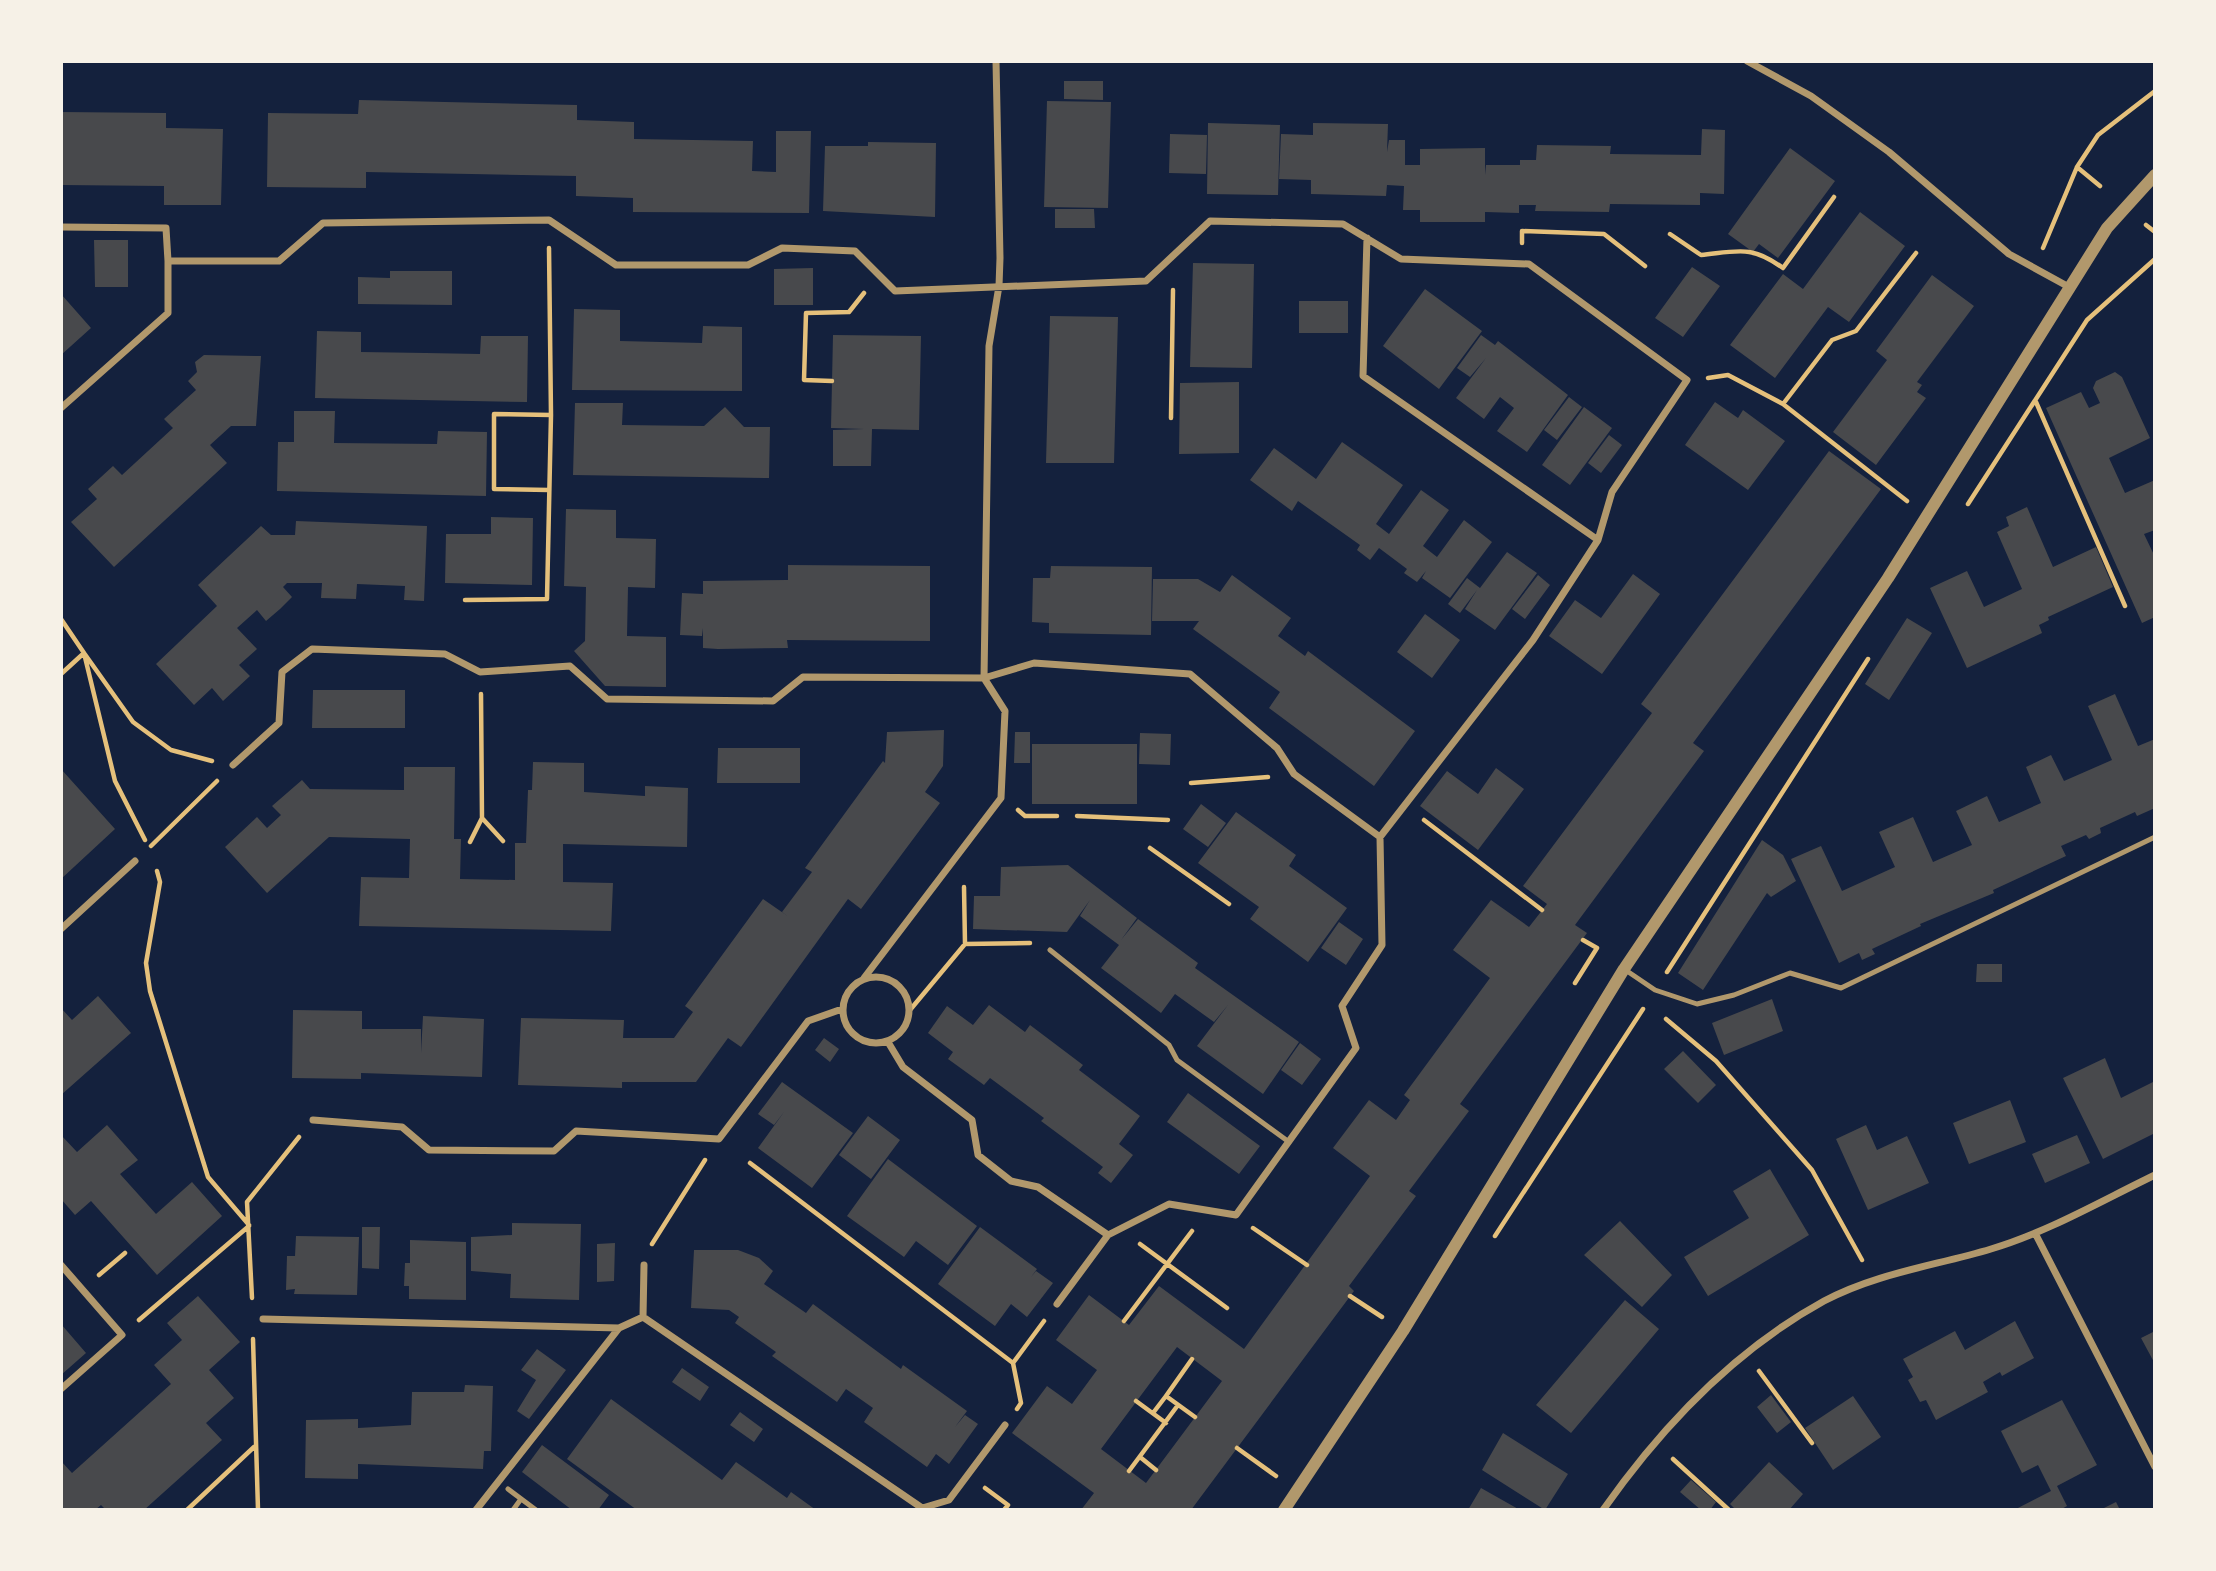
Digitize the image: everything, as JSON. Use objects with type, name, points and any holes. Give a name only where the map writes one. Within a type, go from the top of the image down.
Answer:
[{"type":"street","points":[[864,978],[886,978],[895,982],[908,999],[910,1010],[904,1029],[888,1042],[867,1042],[857,1038],[844,1020],[842,1009],[849,991],[864,978],[1002,799],[1005,710],[984,678],[989,346],[999,286],[996,61]]},
{"type":"street","points":[[1747,61],[1811,96],[1867,135],[2009,254],[2069,287]]},
{"type":"street","points":[[1284,1510],[1403,1331],[1624,969],[1927,516],[2115,216],[2155,175]]},
{"type":"street","points":[[169,261],[279,261],[323,223],[549,219],[616,265],[748,265],[782,248],[855,251],[895,291],[1146,281],[1210,222],[1343,224],[1401,259],[1529,264],[1687,380],[1612,492],[1598,540],[1533,640],[1380,837],[1382,945],[1342,1006],[1356,1048],[1236,1215],[1169,1204],[1108,1235],[1057,1304]]},
{"type":"street","points":[[61,227],[166,228],[169,261],[168,313],[61,408]]},
{"type":"street","points":[[1367,238],[1363,376],[1598,540]]},
{"type":"street","points":[[231,767],[279,723],[282,672],[312,649],[445,654],[480,673],[570,666],[607,699],[773,701],[803,677],[984,678],[1034,663],[1190,674],[1277,748],[1294,774],[1380,837]]},
{"type":"street","points":[[61,929],[135,861]]},
{"type":"street","points":[[313,1121],[402,1127],[429,1150],[554,1151],[576,1131],[719,1139],[808,1021],[842,1009]]},
{"type":"street","points":[[888,1042],[903,1067],[972,1120],[978,1155],[1011,1181],[1038,1187],[1108,1235]]},
{"type":"street","points":[[1603,1510],[1654,1441],[1679,1413],[1746,1353],[1780,1327],[1826,1300],[1872,1279],[1990,1249],[2035,1233],[2155,1175]]},
{"type":"street","points":[[2035,1233],[2155,1467]]},
{"type":"street","points":[[61,1265],[122,1335],[61,1389]]},
{"type":"street","points":[[643,1317],[644,1265]]},
{"type":"street","points":[[476,1510],[620,1328],[643,1317]]},
{"type":"street","points":[[643,1317],[922,1509],[949,1500],[1005,1426]]},
{"type":"street","points":[[263,1319],[620,1328]]},
{"type":"lane","points":[[1624,969],[1655,990],[1697,1004],[1734,995],[1790,973],[1841,988],[2155,837]]},
{"type":"lane","points":[[1050,950],[1169,1045],[1177,1060],[1289,1142]]},
{"type":"lane","points":[[508,1489],[536,1510]]},
{"type":"lane","points":[[513,1510],[521,1499]]},
{"type":"path","points":[[2034,267],[2065,201],[2077,167],[2098,135],[2155,91]]},
{"type":"path","points":[[2077,167],[2100,186]]},
{"type":"path","points":[[1670,234],[1702,255],[1741,250],[1761,253],[1783,268],[1834,198]]},
{"type":"path","points":[[465,600],[547,599],[551,415],[549,219]]},
{"type":"path","points":[[2146,225],[2155,232]]},
{"type":"path","points":[[1521,263],[1522,232],[1604,234],[1645,266]]},
{"type":"path","points":[[1783,404],[1832,341],[1856,331],[1916,253]]},
{"type":"path","points":[[2105,302],[2155,259]]},
{"type":"path","points":[[832,382],[804,380],[806,313],[849,312],[878,274]]},
{"type":"path","points":[[1146,281],[1173,290],[1171,418]]},
{"type":"path","points":[[1687,380],[1728,375],[1783,404],[1927,516]]},
{"type":"path","points":[[2035,401],[2125,606]]},
{"type":"path","points":[[549,490],[494,489],[495,414],[551,415]]},
{"type":"path","points":[[61,619],[133,722],[172,750],[231,767],[150,847]]},
{"type":"path","points":[[61,674],[84,653]]},
{"type":"path","points":[[84,653],[115,781],[150,847],[160,882],[146,963],[149,991],[208,1177],[249,1225]]},
{"type":"path","points":[[470,842],[482,818],[480,673]]},
{"type":"path","points":[[1191,783],[1294,774]]},
{"type":"path","points":[[1002,799],[1025,817],[1057,816]]},
{"type":"path","points":[[1406,806],[1542,910]]},
{"type":"path","points":[[1077,816],[1168,820]]},
{"type":"path","points":[[482,818],[503,841]]},
{"type":"path","points":[[1150,848],[1229,904]]},
{"type":"path","points":[[910,1010],[965,944],[964,875],[955,858]]},
{"type":"path","points":[[1575,983],[1597,948],[1583,940]]},
{"type":"path","points":[[965,944],[1040,943],[1050,950]]},
{"type":"path","points":[[1657,1011],[1716,1061],[1812,1170],[1872,1279]]},
{"type":"path","points":[[253,1306],[247,1202],[313,1121]]},
{"type":"path","points":[[644,1265],[645,1255],[719,1139]]},
{"type":"path","points":[[750,1163],[1013,1363],[1021,1403],[1005,1426]]},
{"type":"path","points":[[1124,1321],[1207,1210]]},
{"type":"path","points":[[1236,1215],[1307,1265]]},
{"type":"path","points":[[122,1335],[249,1225]]},
{"type":"path","points":[[82,1289],[125,1253]]},
{"type":"path","points":[[1167,1264],[1227,1308]]},
{"type":"path","points":[[1350,1296],[1403,1331]]},
{"type":"path","points":[[1013,1363],[1057,1304]]},
{"type":"path","points":[[253,1332],[254,1447],[258,1510]]},
{"type":"path","points":[[1746,1353],[1812,1443]]},
{"type":"path","points":[[1153,1413],[1192,1359]]},
{"type":"path","points":[[1166,1396],[1195,1417]]},
{"type":"path","points":[[1136,1401],[1166,1423]]},
{"type":"path","points":[[1129,1471],[1178,1405]]},
{"type":"path","points":[[1654,1441],[1729,1510]]},
{"type":"path","points":[[187,1510],[254,1447]]},
{"type":"path","points":[[1237,1448],[1296,1491]]},
{"type":"path","points":[[1140,1457],[1156,1470]]},
{"type":"path","points":[[967,1475],[1007,1505],[1004,1510]]},
{"type":"building","points":[[1064,81],[1103,81],[1103,100],[1064,99]]},
{"type":"building","points":[[359,100],[577,105],[577,120],[634,122],[634,139],[753,141],[752,171],[776,172],[776,131],[811,131],[809,213],[633,212],[633,198],[576,196],[576,176],[366,172],[366,188],[267,187],[268,113],[358,114]]},
{"type":"building","points":[[1047,101],[1111,102],[1108,208],[1044,207]]},
{"type":"building","points":[[61,112],[166,113],[166,128],[223,129],[221,205],[164,205],[164,186],[61,185]]},
{"type":"building","points":[[1208,123],[1280,125],[1278,195],[1207,194]]},
{"type":"building","points":[[1313,123],[1388,124],[1387,152],[1389,140],[1405,140],[1405,165],[1420,165],[1420,149],[1485,148],[1485,175],[1486,165],[1520,165],[1520,160],[1536,160],[1537,145],[1611,146],[1610,154],[1701,155],[1702,129],[1725,130],[1724,194],[1700,193],[1700,205],[1610,204],[1609,212],[1535,211],[1536,205],[1519,205],[1519,213],[1485,212],[1485,222],[1420,222],[1420,210],[1403,210],[1404,186],[1387,185],[1386,196],[1311,194],[1311,180],[1279,179],[1281,134],[1313,135]]},
{"type":"building","points":[[1170,134],[1207,135],[1206,174],[1169,173]]},
{"type":"building","points":[[868,142],[936,143],[935,217],[823,211],[825,146],[868,146]]},
{"type":"building","points":[[1790,148],[1835,181],[1778,258],[1759,244],[1753,252],[1728,234]]},
{"type":"building","points":[[1055,209],[1094,209],[1095,228],[1055,228]]},
{"type":"building","points":[[1860,212],[1905,246],[1849,322],[1828,307],[1775,378],[1730,345],[1783,274],[1803,289]]},
{"type":"building","points":[[94,240],[128,240],[128,287],[95,287]]},
{"type":"building","points":[[1193,263],[1254,264],[1252,368],[1190,367]]},
{"type":"building","points":[[1692,267],[1720,286],[1683,337],[1655,318]]},
{"type":"building","points":[[813,268],[813,305],[774,305],[774,269]]},
{"type":"building","points":[[390,271],[452,271],[452,305],[358,304],[358,277],[390,278]]},
{"type":"building","points":[[1932,275],[1974,306],[1917,382],[1922,385],[1917,392],[1926,398],[1876,465],[1833,432],[1887,360],[1876,351]]},
{"type":"building","points":[[1425,289],[1482,331],[1439,389],[1383,346]]},
{"type":"building","points":[[61,294],[91,328],[61,355]]},
{"type":"building","points":[[1299,301],[1348,301],[1348,333],[1299,333]]},
{"type":"building","points":[[574,309],[620,310],[620,341],[702,343],[703,326],[742,327],[742,391],[572,390]]},
{"type":"building","points":[[1050,316],[1118,317],[1114,463],[1046,463]]},
{"type":"building","points":[[317,331],[361,332],[361,352],[480,354],[481,336],[528,336],[527,402],[315,398]]},
{"type":"building","points":[[833,335],[921,336],[919,430],[872,429],[871,466],[833,466],[833,430],[864,429],[831,428]]},
{"type":"building","points":[[1481,335],[1495,345],[1498,341],[1568,395],[1527,452],[1497,431],[1514,408],[1500,397],[1484,419],[1456,398],[1486,358],[1470,377],[1457,368]]},
{"type":"building","points":[[204,355],[261,356],[256,426],[231,426],[210,445],[227,463],[114,567],[71,522],[97,499],[88,489],[113,466],[122,475],[173,428],[164,419],[196,390],[188,381],[197,372],[195,362]]},
{"type":"building","points":[[2115,372],[2122,377],[2150,438],[2109,458],[2125,493],[2155,480],[2155,530],[2144,534],[2155,557],[2155,617],[2142,623],[2046,408],[2081,392],[2089,408],[2100,403],[2093,388],[2096,381]]},
{"type":"building","points":[[1239,382],[1239,453],[1179,454],[1180,383]]},
{"type":"building","points":[[1569,397],[1582,407],[1557,440],[1544,430]]},
{"type":"building","points":[[1715,402],[1738,418],[1743,410],[1785,441],[1748,490],[1685,445]]},
{"type":"building","points":[[575,403],[623,403],[622,425],[704,426],[725,407],[744,427],[770,427],[769,478],[573,475]]},
{"type":"building","points":[[1584,407],[1612,428],[1570,485],[1542,465]]},
{"type":"building","points":[[294,411],[335,411],[334,443],[437,444],[438,431],[487,432],[486,496],[277,491],[278,442],[294,442]]},
{"type":"building","points":[[1609,435],[1622,445],[1601,473],[1588,463]]},
{"type":"building","points":[[1342,442],[1403,485],[1376,524],[1389,534],[1421,490],[1449,510],[1423,546],[1437,557],[1464,520],[1492,542],[1450,598],[1422,578],[1426,571],[1417,582],[1404,573],[1407,569],[1379,548],[1370,560],[1357,550],[1360,545],[1298,501],[1292,511],[1250,480],[1274,448],[1316,479]]},
{"type":"building","points":[[1829,451],[1881,489],[1693,743],[1704,751],[1575,925],[1587,933],[1460,1104],[1469,1111],[1409,1191],[1416,1196],[1349,1286],[1354,1291],[1191,1510],[1081,1510],[1094,1493],[1012,1433],[1047,1386],[1072,1404],[1097,1370],[1056,1340],[1089,1295],[1129,1325],[1159,1286],[1244,1349],[1370,1176],[1333,1148],[1369,1100],[1396,1120],[1410,1100],[1404,1095],[1490,978],[1453,950],[1491,900],[1529,927],[1547,904],[1523,886],[1652,713],[1641,704]],"holes":[[[1177,1347],[1222,1381],[1146,1483],[1101,1449]]]},
{"type":"building","points":[[2027,507],[2053,567],[2096,547],[2113,587],[2048,617],[2049,620],[2039,625],[2042,633],[1967,668],[1930,588],[1967,571],[1984,607],[2022,589],[1997,532],[2009,526],[2006,517]]},
{"type":"building","points":[[566,509],[616,510],[616,538],[656,539],[655,588],[628,587],[627,636],[666,637],[666,687],[605,686],[574,651],[585,641],[586,587],[564,586]]},
{"type":"building","points":[[491,517],[533,518],[532,585],[445,583],[446,534],[491,534]]},
{"type":"building","points":[[296,521],[427,526],[424,601],[404,600],[405,586],[357,584],[356,599],[321,598],[322,583],[287,583],[283,587],[292,597],[280,609],[266,621],[257,610],[237,628],[257,649],[239,665],[250,676],[223,701],[212,688],[194,705],[156,664],[217,606],[198,585],[261,526],[271,535],[295,535]]},
{"type":"building","points":[[1507,552],[1537,573],[1495,630],[1465,609],[1477,590],[1460,613],[1448,604],[1467,578],[1480,588]]},
{"type":"building","points":[[788,565],[930,566],[930,641],[787,640],[788,648],[718,649],[703,648],[703,628],[702,636],[680,635],[682,593],[703,594],[703,581],[788,580]]},
{"type":"building","points":[[1051,566],[1152,567],[1151,635],[1049,633],[1049,623],[1032,622],[1033,578],[1050,578]]},
{"type":"building","points":[[1633,574],[1660,594],[1602,674],[1549,636],[1575,600],[1601,618]]},
{"type":"building","points":[[1232,575],[1291,618],[1278,636],[1305,656],[1308,651],[1415,731],[1374,786],[1269,708],[1280,692],[1193,629],[1199,621],[1152,621],[1153,579],[1198,579],[1220,592]]},
{"type":"building","points":[[1538,575],[1550,585],[1525,619],[1512,609]]},
{"type":"building","points":[[1425,614],[1460,640],[1432,678],[1397,652]]},
{"type":"building","points":[[1907,618],[1932,633],[1889,700],[1865,684]]},
{"type":"building","points":[[313,690],[405,690],[405,728],[312,728]]},
{"type":"building","points":[[2115,694],[2138,746],[2155,739],[2155,808],[2137,816],[2135,812],[2100,828],[2101,833],[2089,839],[2086,835],[2061,846],[2066,856],[1993,890],[1994,893],[1920,924],[1921,926],[1872,949],[1875,954],[1862,960],[1859,953],[1839,963],[1791,859],[1821,846],[1842,891],[1895,867],[1879,832],[1913,817],[1933,862],[1972,845],[1956,811],[1987,796],[1999,822],[2041,803],[2026,767],[2051,755],[2064,781],[2112,760],[2088,706]]},
{"type":"building","points":[[944,730],[943,766],[925,792],[940,803],[861,909],[848,899],[741,1047],[728,1038],[696,1082],[622,1082],[622,1088],[518,1085],[521,1018],[624,1020],[623,1038],[674,1038],[693,1012],[685,1006],[763,899],[789,917],[782,912],[812,872],[805,868],[883,761],[885,763],[887,732]]},
{"type":"building","points":[[1015,732],[1030,732],[1030,763],[1014,763]]},
{"type":"building","points":[[1140,733],[1171,734],[1170,765],[1139,764]]},
{"type":"building","points":[[1032,744],[1137,744],[1137,804],[1032,804]]},
{"type":"building","points":[[718,748],[800,748],[800,783],[717,783]]},
{"type":"building","points":[[533,762],[584,763],[584,792],[645,796],[645,786],[688,788],[687,847],[563,844],[563,882],[613,883],[611,931],[359,926],[361,877],[409,878],[410,839],[329,837],[267,893],[225,847],[257,817],[267,828],[281,815],[272,806],[302,780],[310,789],[404,790],[404,767],[455,767],[454,839],[461,839],[460,879],[515,880],[515,843],[526,843],[528,790],[532,790]]},
{"type":"building","points":[[1496,768],[1524,789],[1478,850],[1420,806],[1447,771],[1478,794]]},
{"type":"building","points":[[61,769],[115,829],[61,879]]},
{"type":"building","points":[[1201,804],[1226,823],[1208,847],[1183,829]]},
{"type":"building","points":[[1236,812],[1296,855],[1289,866],[1347,908],[1308,962],[1250,919],[1259,907],[1198,863]]},
{"type":"building","points":[[1762,840],[1783,855],[1796,881],[1771,897],[1767,893],[1703,990],[1678,973]]},
{"type":"building","points":[[1068,865],[1137,918],[1121,940],[1138,919],[1198,963],[1195,968],[1299,1042],[1263,1094],[1197,1046],[1228,1005],[1214,1022],[1175,994],[1161,1013],[1101,968],[1119,945],[1080,916],[1090,900],[1067,932],[973,929],[974,896],[1000,896],[1001,867]]},
{"type":"building","points":[[1339,922],[1363,939],[1346,965],[1321,948]]},
{"type":"building","points":[[1977,964],[2002,964],[2002,982],[1976,982]]},
{"type":"building","points":[[98,996],[131,1033],[61,1095],[61,1008],[72,1020]]},
{"type":"building","points":[[1772,999],[1783,1031],[1724,1055],[1712,1023]]},
{"type":"building","points":[[989,1005],[1025,1032],[1030,1025],[1083,1065],[1079,1070],[1140,1116],[1119,1144],[1133,1155],[1111,1183],[1098,1173],[1103,1167],[1041,1121],[1044,1118],[990,1078],[984,1085],[948,1059],[953,1052],[928,1033],[947,1006],[973,1025]]},
{"type":"building","points":[[293,1010],[362,1011],[362,1029],[421,1029],[421,1053],[423,1016],[484,1019],[482,1077],[361,1073],[361,1079],[292,1078]]},
{"type":"building","points":[[824,1038],[839,1049],[830,1062],[815,1050]]},
{"type":"building","points":[[1300,1043],[1321,1059],[1302,1085],[1281,1070]]},
{"type":"building","points":[[1683,1051],[1716,1085],[1698,1103],[1664,1069]]},
{"type":"building","points":[[2105,1058],[2121,1098],[2155,1081],[2155,1133],[2103,1159],[2063,1078]]},
{"type":"building","points":[[782,1082],[853,1133],[812,1188],[758,1148],[784,1112],[774,1125],[758,1114]]},
{"type":"building","points":[[1188,1093],[1260,1146],[1239,1174],[1167,1122]]},
{"type":"building","points":[[2010,1100],[2026,1142],[1969,1164],[1953,1123]]},
{"type":"building","points":[[868,1116],[900,1140],[871,1179],[839,1155]]},
{"type":"building","points":[[107,1125],[138,1160],[120,1174],[156,1214],[192,1182],[222,1216],[157,1275],[91,1201],[75,1215],[61,1199],[61,1135],[77,1152]]},
{"type":"building","points":[[1866,1125],[1877,1150],[1907,1136],[1929,1183],[1868,1210],[1836,1139]]},
{"type":"building","points":[[2077,1135],[2090,1163],[2045,1183],[2032,1154]]},
{"type":"building","points":[[888,1159],[977,1226],[948,1265],[916,1241],[904,1257],[847,1216]]},
{"type":"building","points":[[1770,1169],[1809,1235],[1708,1296],[1684,1257],[1749,1218],[1733,1191]]},
{"type":"building","points":[[1620,1221],[1672,1275],[1642,1307],[1584,1255]]},
{"type":"building","points":[[512,1223],[581,1224],[579,1300],[510,1298],[511,1274],[471,1271],[471,1237],[512,1235]]},
{"type":"building","points":[[362,1227],[380,1227],[379,1269],[362,1268]]},
{"type":"building","points":[[980,1227],[1037,1269],[1031,1277],[1036,1271],[1053,1283],[1027,1317],[1011,1304],[995,1326],[938,1284]]},
{"type":"building","points":[[296,1236],[359,1237],[357,1295],[294,1294],[295,1289],[286,1290],[287,1256],[295,1256]]},
{"type":"building","points":[[410,1240],[466,1242],[466,1300],[409,1299],[409,1286],[404,1286],[405,1263],[410,1263]]},
{"type":"building","points":[[615,1243],[614,1281],[597,1282],[597,1244]]},
{"type":"building","points":[[694,1250],[738,1250],[759,1258],[773,1271],[764,1284],[806,1313],[813,1304],[901,1369],[903,1365],[967,1411],[955,1427],[965,1415],[978,1424],[949,1464],[936,1454],[927,1467],[864,1422],[873,1408],[846,1389],[837,1402],[772,1356],[776,1352],[735,1323],[739,1317],[729,1310],[691,1308]]},
{"type":"building","points":[[198,1296],[240,1342],[209,1370],[234,1398],[206,1423],[222,1440],[144,1510],[106,1510],[101,1505],[95,1510],[61,1510],[61,1461],[72,1473],[171,1384],[154,1365],[182,1340],[167,1323]]},
{"type":"building","points":[[1625,1300],[1659,1329],[1571,1433],[1536,1405]]},
{"type":"building","points":[[2015,1321],[2034,1358],[2002,1376],[2000,1372],[1983,1382],[1988,1392],[1936,1420],[1926,1400],[1920,1402],[1908,1380],[1913,1377],[1903,1359],[1955,1331],[1965,1350]]},
{"type":"building","points":[[61,1324],[86,1353],[61,1375]]},
{"type":"building","points":[[2155,1331],[2155,1364],[2141,1338]]},
{"type":"building","points":[[537,1349],[566,1370],[529,1419],[517,1411],[536,1380],[521,1370]]},
{"type":"building","points":[[682,1368],[709,1387],[700,1401],[672,1382]]},
{"type":"building","points":[[465,1385],[493,1386],[491,1451],[484,1451],[483,1469],[358,1464],[358,1479],[305,1478],[306,1420],[358,1419],[358,1428],[411,1425],[412,1392],[464,1392]]},
{"type":"building","points":[[1771,1395],[1791,1422],[1777,1433],[1757,1407]]},
{"type":"building","points":[[1853,1396],[1881,1437],[1833,1470],[1805,1428]]},
{"type":"building","points":[[611,1399],[722,1480],[736,1462],[787,1498],[791,1492],[816,1510],[637,1510],[567,1459]]},
{"type":"building","points":[[2062,1400],[2097,1465],[2057,1486],[2067,1506],[2060,1510],[2014,1510],[2051,1491],[2038,1465],[2022,1473],[2001,1431]]},
{"type":"building","points":[[740,1412],[763,1429],[754,1442],[730,1425]]},
{"type":"building","points":[[1503,1433],[1568,1474],[1545,1510],[1482,1470]]},
{"type":"building","points":[[542,1445],[609,1495],[598,1510],[572,1510],[522,1472]]},
{"type":"building","points":[[1769,1462],[1803,1494],[1789,1510],[1736,1510],[1730,1504]]},
{"type":"building","points":[[1691,1480],[1716,1502],[1710,1510],[1701,1510],[1680,1492]]},
{"type":"building","points":[[1481,1488],[1520,1510],[1468,1510]]},
{"type":"building","points":[[2116,1502],[2120,1510],[2100,1510]]}]
